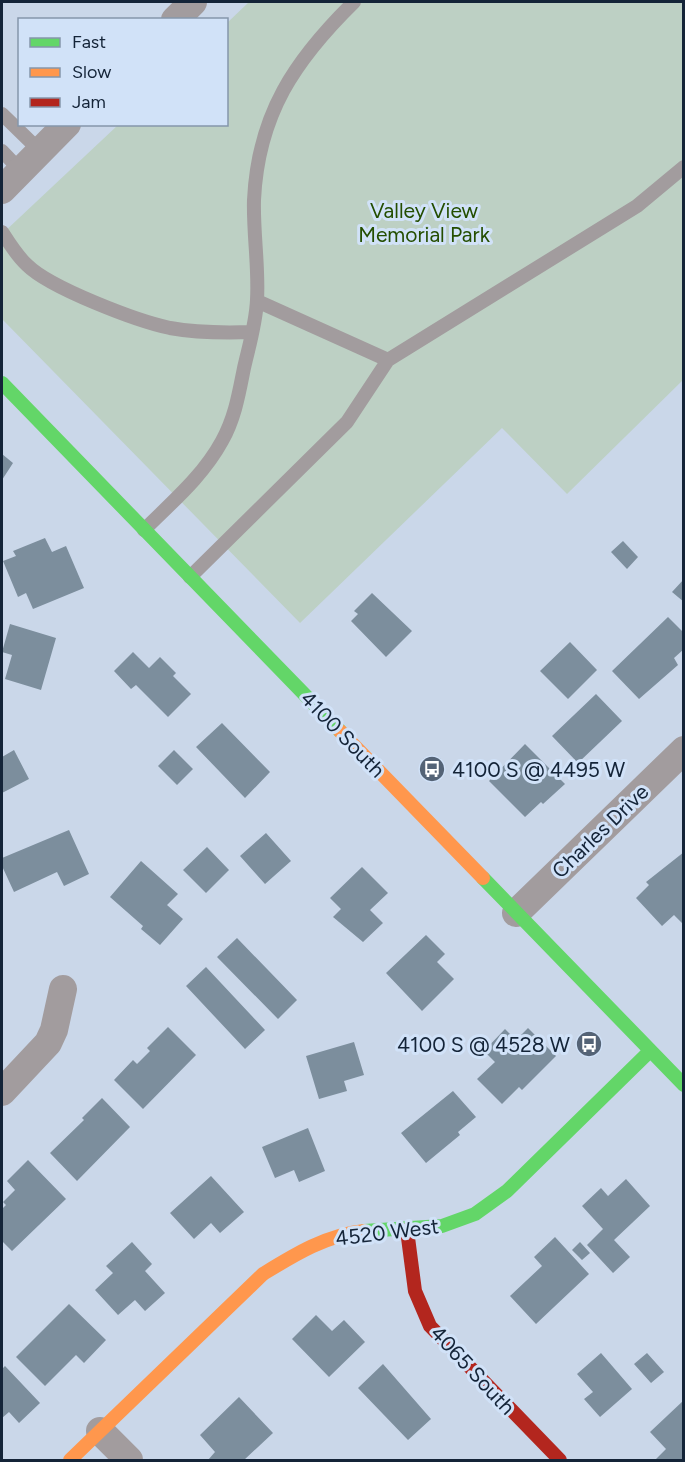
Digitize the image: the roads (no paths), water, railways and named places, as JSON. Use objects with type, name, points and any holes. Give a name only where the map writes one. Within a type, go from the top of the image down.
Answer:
[{"type":"street","points":[[177,18],[193,2]]},
{"type":"street","points":[[16,166],[66,126]]},
{"type":"street","name":"4100 South","points":[[2,383],[684,1085]]},
{"type":"street","name":"Charles Drive","points":[[516,913],[680,759]]},
{"type":"street","points":[[2,1092],[48,1043],[54,1030],[63,989]]},
{"type":"street","name":"4520 West","points":[[70,1461],[263,1274],[318,1242],[360,1231],[406,1230],[459,1221],[491,1204],[650,1051]]},
{"type":"street","name":"4065 South","points":[[406,1230],[411,1282],[416,1299],[430,1326],[560,1461]]},
{"type":"street","points":[[100,1431],[129,1461]]},
{"type":"lane","points":[[144,530],[201,472],[222,442],[236,407],[257,301],[254,199],[260,160],[271,117],[290,75],[306,52],[354,2]]},
{"type":"lane","points":[[2,114],[16,166]]},
{"type":"lane","points":[[190,577],[347,422],[388,360],[637,206],[684,167]]},
{"type":"lane","points":[[2,232],[27,265],[46,279],[83,297],[168,328],[210,333],[252,332]]},
{"type":"lane","points":[[257,301],[388,360]]},
{"type":"place","name":"4100 S @ 4495 W","points":[[432,769]]},
{"type":"place","name":"4100 S @ 4528 W","points":[[589,1044]]},
{"type":"park label","name":"Valley View Memorial Park","points":[[424,222]]}]
